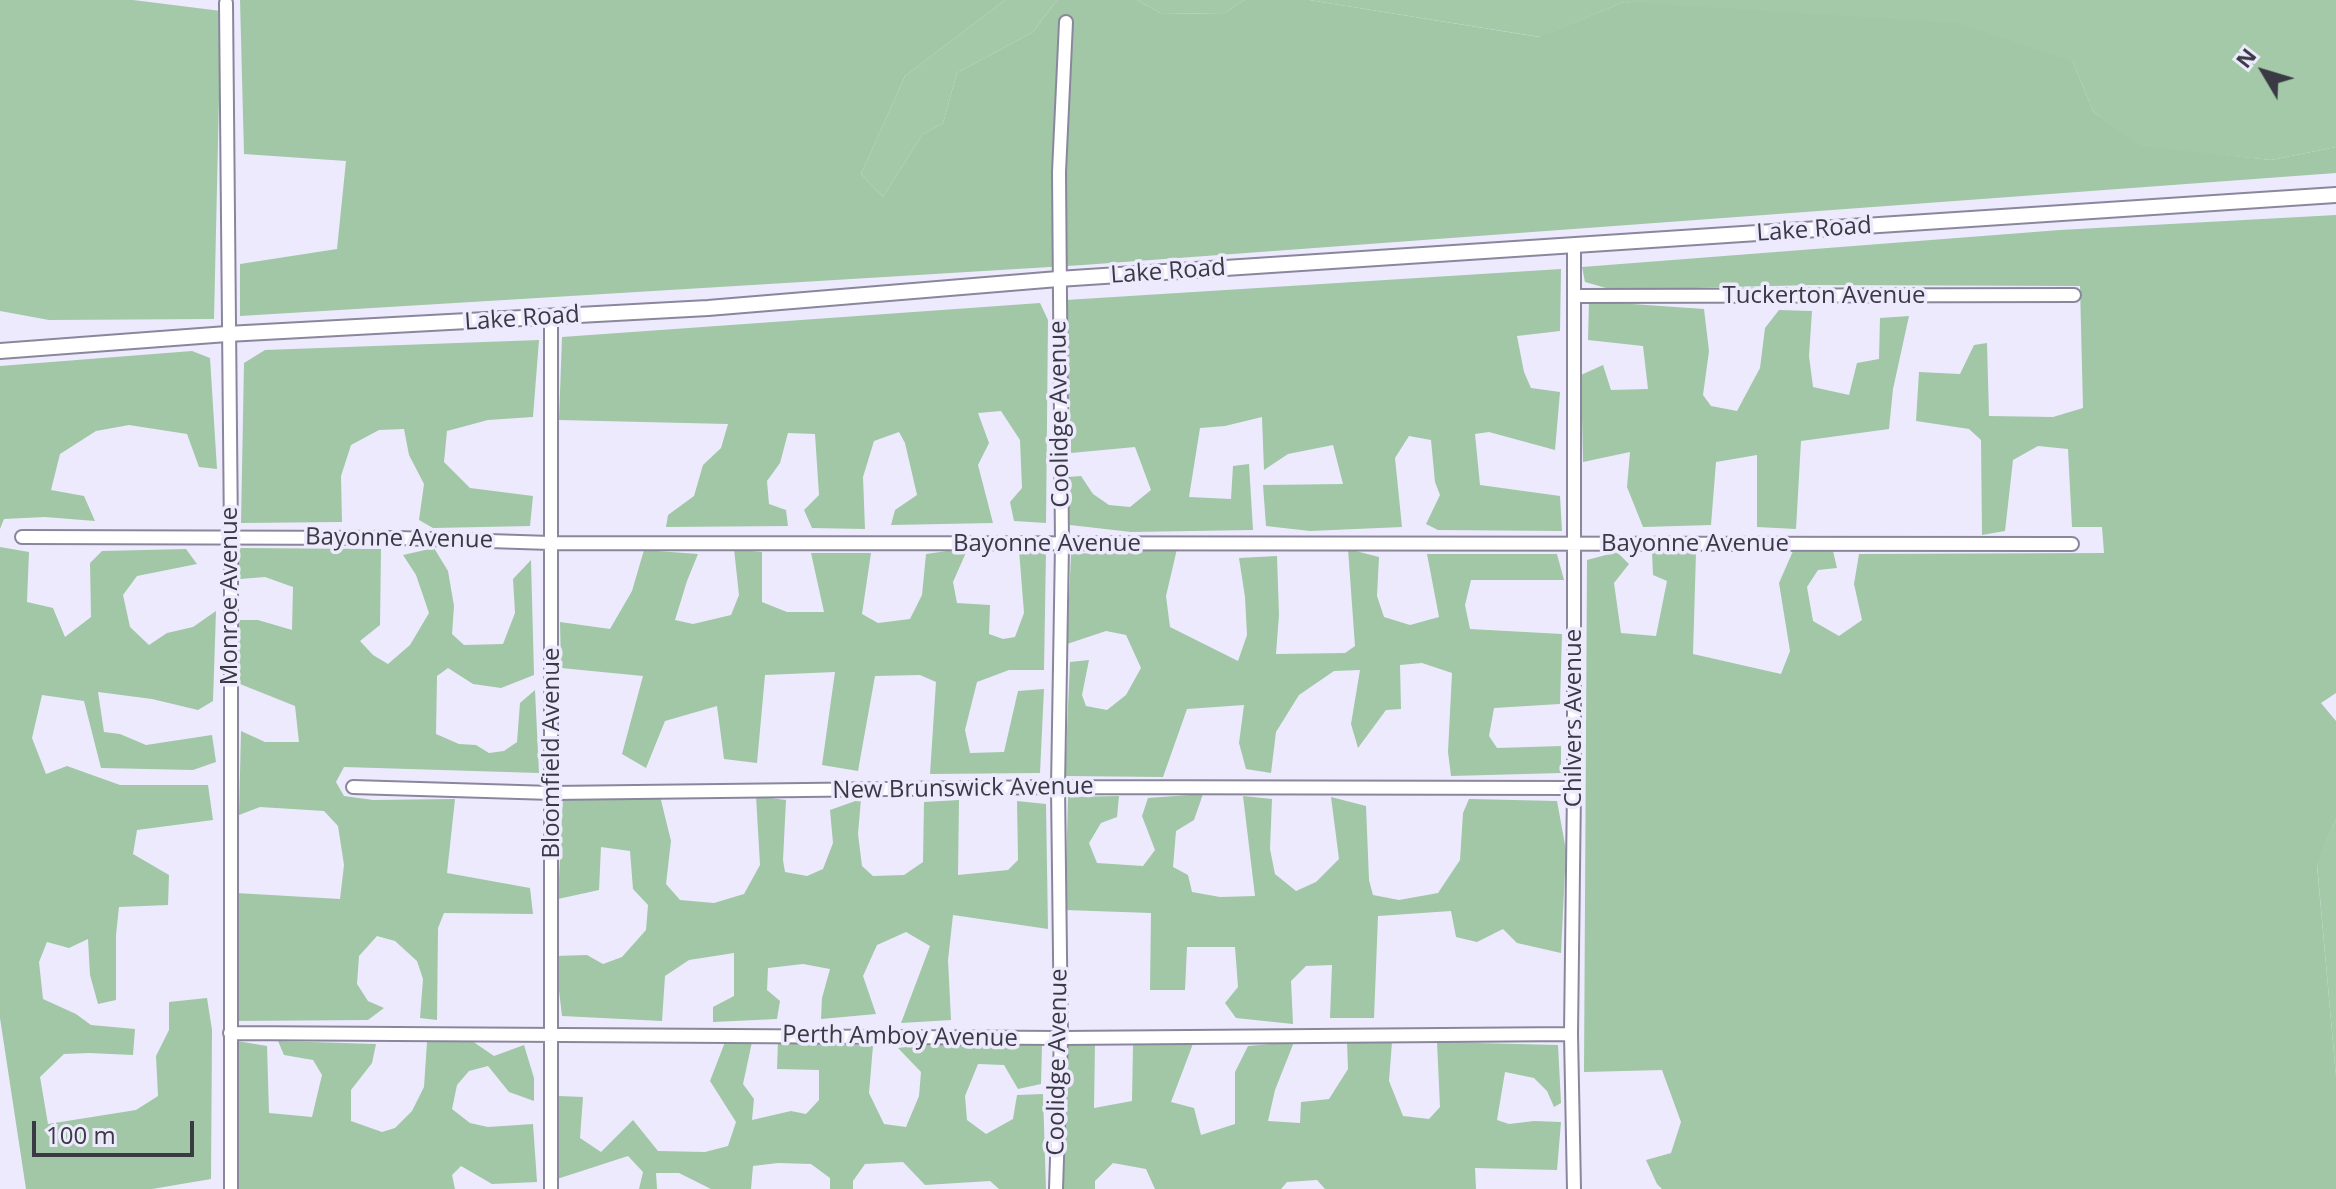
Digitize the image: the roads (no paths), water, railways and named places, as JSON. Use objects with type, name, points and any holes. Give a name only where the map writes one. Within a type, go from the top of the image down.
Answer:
[{"type":"street","name":"Monroe Avenue","points":[[226,3],[231,537],[231,1189]]},
{"type":"street","name":"Coolidge Avenue","points":[[1056,1189],[1061,1038],[1058,787],[1062,544],[1058,279],[1066,22]]},
{"type":"street","name":"Lake Road","points":[[1,351],[227,334],[708,308],[1058,279],[2336,195]]},
{"type":"street","name":"Chilvers Avenue","points":[[1574,246],[1571,1034],[1574,1189]]},
{"type":"street","name":"Tuckerton Avenue","points":[[1574,296],[2074,295]]},
{"type":"street","name":"Bloomfield Avenue","points":[[551,317],[551,1189]]},
{"type":"street","name":"Bayonne Avenue","points":[[22,537],[398,538],[550,543],[2072,544]]},
{"type":"street","name":"New Brunswick Avenue","points":[[353,787],[552,793],[1058,787],[1574,788]]},
{"type":"street","name":"Perth Amboy Avenue","points":[[230,1033],[1061,1038],[1571,1034]]}]
